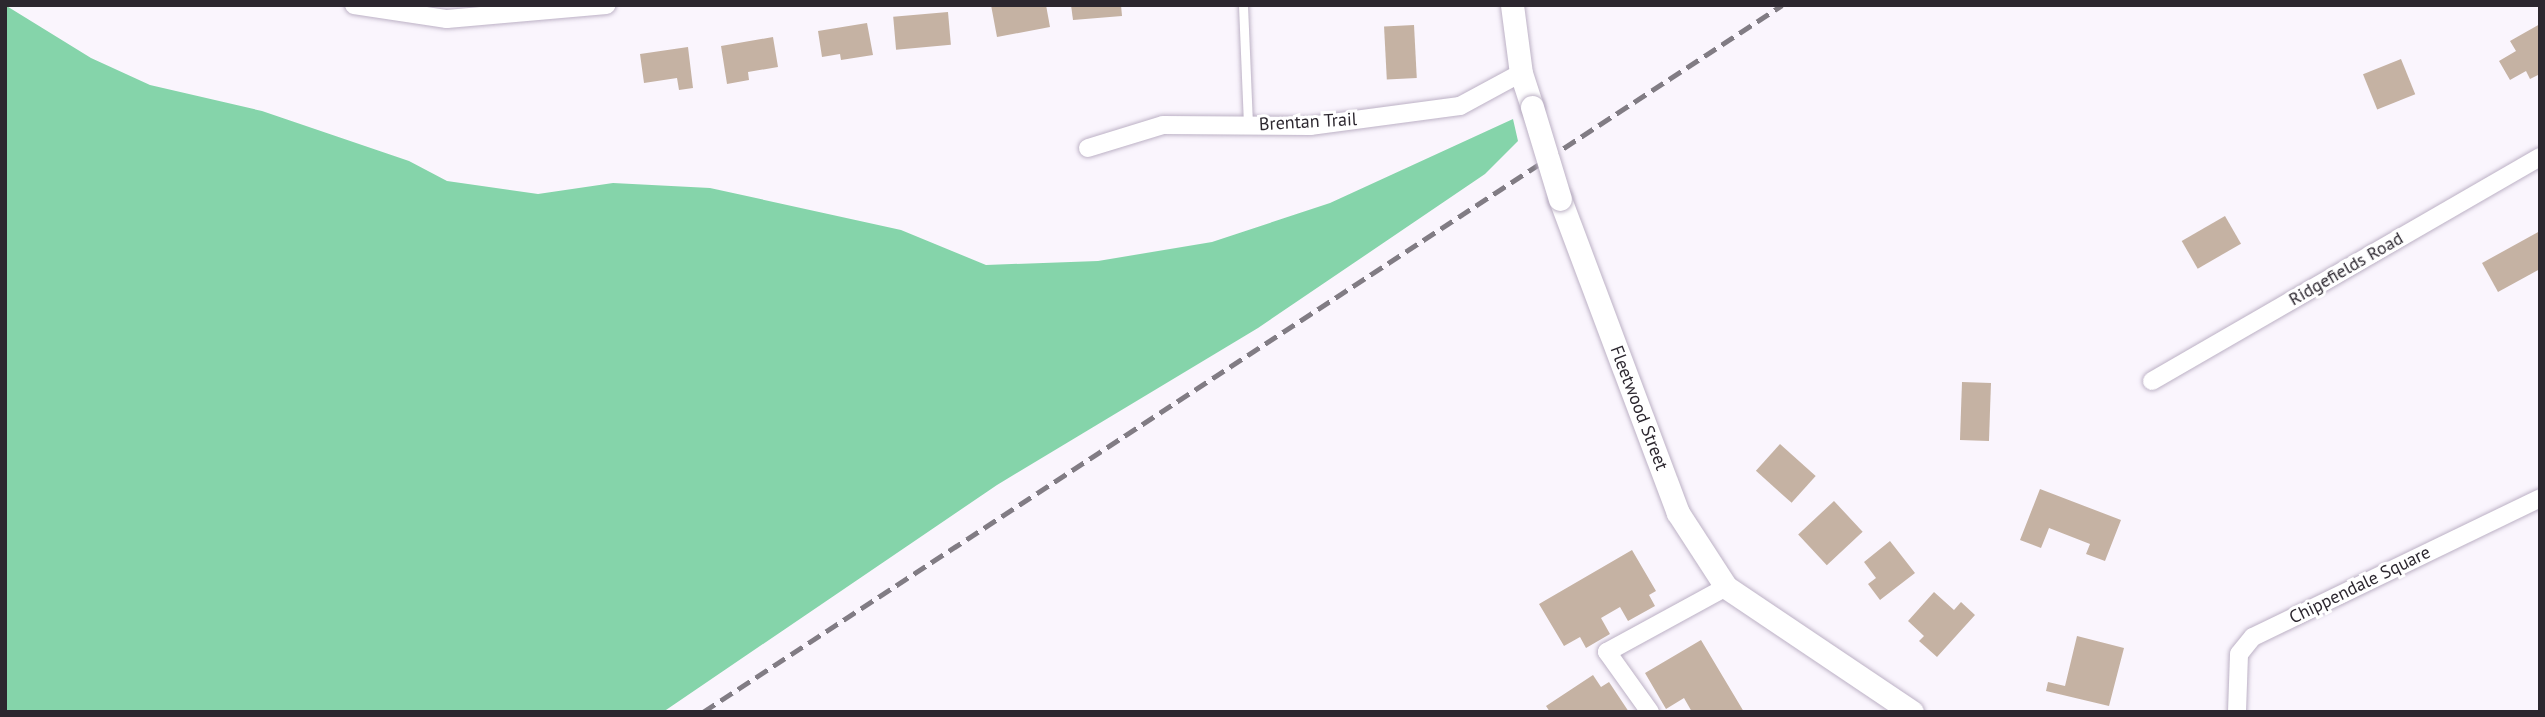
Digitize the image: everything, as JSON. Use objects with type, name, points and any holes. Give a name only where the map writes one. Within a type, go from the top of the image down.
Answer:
[{"type":"street","points":[[354,5],[447,19],[600,6]]},
{"type":"street","name":"Fleetwood Street","points":[[1512,5],[1521,73],[1560,199],[1678,513],[1726,587],[1903,710]]},
{"type":"street","name":"Brentan Trail","points":[[1088,148],[1163,125],[1310,126],[1460,106],[1521,73]]},
{"type":"street","name":"Ridgefields Road","points":[[2151,381],[2540,157]]},
{"type":"street","name":"Chippendale Square","points":[[2236,712],[2239,654],[2253,637],[2540,498]]},
{"type":"street","points":[[1650,712],[1607,652],[1726,587]]},
{"type":"lane","points":[[1243,5],[1248,126]]},
{"type":"green space","points":[[5,5],[91,58],[150,85],[262,111],[409,161],[447,181],[538,194],[613,183],[710,188],[901,230],[986,265],[1098,261],[1212,242],[1330,203],[1513,119],[1518,141],[1485,174],[1258,328],[997,485],[663,712],[5,712]]},
{"type":"building","points":[[991,5],[1046,5],[1050,27],[997,37]]},
{"type":"building","points":[[1071,5],[1121,5],[1122,16],[1073,20]]},
{"type":"building","points":[[948,12],[951,45],[896,50],[893,17]]},
{"type":"building","points":[[867,23],[873,55],[841,60],[840,54],[822,57],[818,31]]},
{"type":"building","points":[[2540,24],[2540,74],[2530,79],[2526,71],[2510,80],[2499,61],[2516,51],[2510,41]]},
{"type":"building","points":[[1414,25],[1417,78],[1387,79],[1384,27]]},
{"type":"building","points":[[773,37],[778,67],[748,72],[749,80],[727,84],[721,46]]},
{"type":"building","points":[[688,47],[693,88],[679,90],[677,78],[644,83],[640,54]]},
{"type":"building","points":[[2401,59],[2415,94],[2377,110],[2363,74]]},
{"type":"building","points":[[2225,216],[2241,244],[2198,269],[2182,241]]},
{"type":"building","points":[[2540,231],[2540,269],[2498,292],[2482,263]]},
{"type":"building","points":[[1962,382],[1991,383],[1989,441],[1960,440]]},
{"type":"building","points":[[1780,444],[1816,476],[1792,503],[1756,471]]},
{"type":"building","points":[[2040,489],[2121,520],[2105,561],[2086,554],[2090,544],[2049,528],[2041,548],[2020,540]]},
{"type":"building","points":[[1834,501],[1863,532],[1827,565],[1798,534]]},
{"type":"building","points":[[1890,541],[1915,573],[1880,600],[1868,584],[1876,578],[1864,562]]},
{"type":"building","points":[[1632,550],[1656,591],[1649,595],[1655,606],[1628,621],[1620,607],[1601,618],[1610,634],[1586,648],[1580,637],[1564,646],[1539,604]]},
{"type":"building","points":[[1934,592],[1954,610],[1961,602],[1975,615],[1937,657],[1919,641],[1924,636],[1908,621]]},
{"type":"building","points":[[2077,636],[2124,648],[2109,706],[2046,691],[2048,682],[2065,686]]},
{"type":"building","points":[[1701,640],[1744,712],[1692,712],[1684,698],[1666,709],[1645,673]]},
{"type":"building","points":[[1593,675],[1601,687],[1609,682],[1629,712],[1550,712],[1546,706]]},
{"type":"railway","points":[[703,712],[1782,5]]}]
